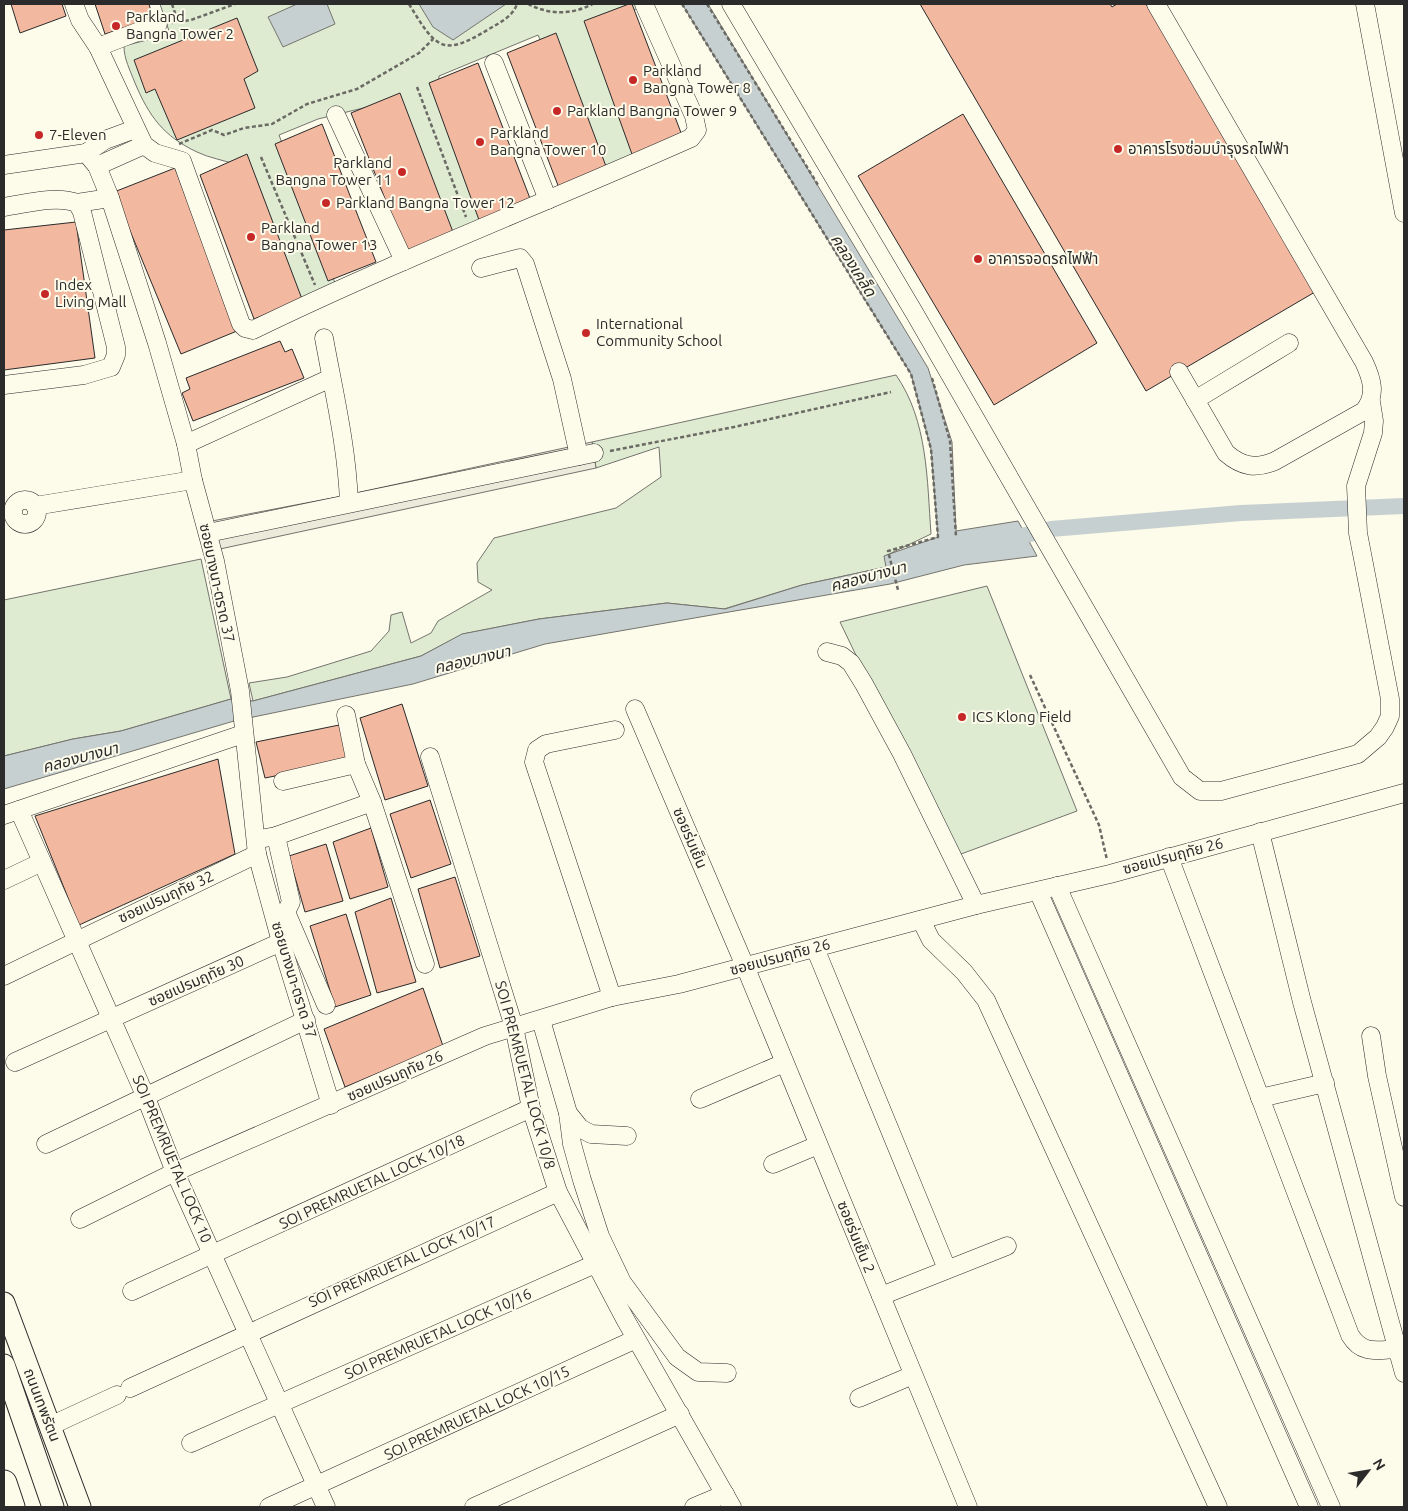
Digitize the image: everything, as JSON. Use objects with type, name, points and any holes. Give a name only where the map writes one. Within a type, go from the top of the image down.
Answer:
[{"type":"highway","points":[[4,1483],[12,1507]]},
{"type":"main road","name":"ถนนเทพรัตน","points":[[4,1303],[80,1507]]},
{"type":"main road","points":[[4,1365],[54,1507]]},
{"type":"street","points":[[74,4],[80,20],[98,47],[144,145],[155,153],[182,161],[241,324],[245,328],[253,330],[320,297],[691,138],[697,130],[691,108],[644,4]]},
{"type":"street","points":[[731,4],[915,314],[1182,777],[1191,786],[1200,791],[1221,791],[1358,754],[1378,738],[1390,716],[1390,699],[1358,533],[1356,486],[1373,433],[1374,421],[1371,402],[1373,389],[1364,362],[1156,4]]},
{"type":"street","points":[[1365,4],[1404,213]]},
{"type":"street","points":[[98,47],[158,24]]},
{"type":"street","points":[[494,63],[548,200]]},
{"type":"street","points":[[336,115],[404,261]]},
{"type":"street","points":[[91,159],[105,140],[135,129]]},
{"type":"street","points":[[4,165],[91,159],[144,145]]},
{"type":"street","name":"ซอยบางนา-ตราด 37","points":[[91,159],[110,198],[157,343],[186,444],[193,480],[208,533],[240,691],[257,847],[281,942],[331,1105]]},
{"type":"street","points":[[4,207],[47,201],[77,203],[110,198]]},
{"type":"street","points":[[4,386],[84,375],[111,367],[115,360],[116,347],[100,279],[82,212],[77,203]]},
{"type":"street","points":[[208,533],[586,455],[525,264],[520,258],[481,268]]},
{"type":"street","points":[[324,338],[342,429],[349,503]]},
{"type":"street","points":[[1195,400],[1289,344]]},
{"type":"street","points":[[1179,372],[1226,453],[1235,461],[1249,466],[1261,467],[1276,461],[1364,410],[1371,402]]},
{"type":"street","points":[[186,444],[331,378]]},
{"type":"street","points":[[9,519],[19,524],[31,523],[36,517],[35,506],[193,480]]},
{"type":"street","points":[[827,652],[842,656],[851,663],[864,684],[902,754],[976,905]]},
{"type":"street","name":"ซอยร่มเย็น","points":[[635,709],[745,966]]},
{"type":"street","points":[[346,714],[356,764],[372,802],[425,964]]},
{"type":"street","points":[[11,812],[243,730]]},
{"type":"street","points":[[612,997],[534,762],[537,750],[546,744],[615,730]]},
{"type":"street","name":"SOI PREMRUETAL LOCK 10/8","points":[[430,757],[514,1027],[531,1108],[558,1192],[636,1339],[729,1500]]},
{"type":"street","points":[[283,781],[356,764]]},
{"type":"street","name":"ซอยเปรมฤทัย 26","points":[[80,1218],[175,1172],[485,1036],[612,997],[679,984],[976,905],[1110,874],[1404,793]]},
{"type":"street","name":"ซอยเปรมฤทัย 32","points":[[4,976],[276,836],[372,802]]},
{"type":"street","name":"SOI PREMRUETAL LOCK 10","points":[[11,812],[42,862],[145,1095],[175,1172],[326,1507]]},
{"type":"street","points":[[1260,832],[1325,1083],[1404,1373]]},
{"type":"street","points":[[276,836],[291,902],[286,912],[326,1005]]},
{"type":"street","points":[[1170,857],[1350,1335],[1355,1344],[1365,1350],[1398,1349]]},
{"type":"street","points":[[4,880],[42,862]]},
{"type":"street","points":[[1057,886],[1331,1507]]},
{"type":"street","points":[[1038,891],[1309,1507]]},
{"type":"street","points":[[921,920],[932,940],[964,972],[986,1000],[1218,1507]]},
{"type":"street","name":"ซอยเปรมฤทัย 30","points":[[14,1062],[281,942]]},
{"type":"street","points":[[815,948],[947,1269]]},
{"type":"street","name":"ซอยร่มเย็น 2","points":[[745,966],[968,1507]]},
{"type":"street","points":[[1092,1013],[1110,1006]]},
{"type":"street","points":[[46,1144],[145,1095],[306,1020]]},
{"type":"street","points":[[541,1020],[568,1114],[572,1144],[582,1180],[600,1236],[622,1282],[677,1357],[698,1372],[727,1373]]},
{"type":"street","points":[[1372,1036],[1377,1076],[1404,1197]]},
{"type":"street","points":[[700,1099],[784,1063]]},
{"type":"street","points":[[1260,1098],[1325,1083]]},
{"type":"street","points":[[1132,1105],[1150,1097]]},
{"type":"street","name":"SOI PREMRUETAL LOCK 10/18","points":[[132,1291],[213,1256],[531,1108]]},
{"type":"street","points":[[568,1114],[580,1128],[591,1134],[627,1136]]},
{"type":"street","points":[[773,1164],[818,1145]]},
{"type":"street","name":"SOI PREMRUETAL LOCK 10/17","points":[[50,1426],[247,1332],[558,1192]]},
{"type":"street","points":[[881,1296],[1007,1246]]},
{"type":"street","points":[[1201,1260],[1218,1253]]},
{"type":"street","name":"SOI PREMRUETAL LOCK 10/16","points":[[191,1443],[281,1405],[595,1264]]},
{"type":"street","name":"SOI PREMRUETAL LOCK 10/15","points":[[269,1507],[636,1339]]},
{"type":"street","points":[[859,1398],[914,1376]]},
{"type":"street","points":[[1271,1419],[1288,1411]]},
{"type":"street","points":[[474,1507],[680,1414]]},
{"type":"street","points":[[694,1507],[729,1500]]},
{"type":"path","points":[[172,4],[178,22]]},
{"type":"path","points":[[158,24],[178,22],[235,4]]},
{"type":"path","points":[[410,4],[434,39],[446,46],[465,44],[509,16],[517,4]]},
{"type":"path","points":[[528,4],[548,12],[560,13],[578,12],[593,4]]},
{"type":"path","points":[[682,4],[911,374],[931,449],[938,537],[888,551],[898,590]]},
{"type":"path","points":[[707,4],[821,190]]},
{"type":"path","points":[[164,156],[182,142],[212,130],[224,135],[244,128],[272,124],[307,104],[357,89],[419,53],[434,39]]},
{"type":"path","points":[[417,87],[471,231]]},
{"type":"path","points":[[261,157],[320,297]]},
{"type":"path","points":[[932,377],[950,442],[956,537]]},
{"type":"path","points":[[586,455],[734,427],[891,392]]},
{"type":"path","points":[[1030,675],[1099,825],[1110,874]]},
{"type":"green space","points":[[160,4],[638,4],[640,7],[594,30],[645,156],[602,175],[538,35],[439,76],[438,91],[491,219],[447,238],[392,101],[318,119],[279,135],[335,283],[300,303],[237,165],[202,154],[175,139],[158,124],[140,95],[125,55],[124,46],[170,34]]},
{"type":"green space","points":[[896,375],[907,393],[920,431],[927,472],[931,534],[885,556],[886,567],[802,585],[724,609],[667,603],[539,619],[463,634],[421,656],[253,701],[249,683],[287,677],[371,651],[389,631],[391,615],[402,612],[411,643],[431,633],[438,621],[492,590],[478,582],[477,563],[494,538],[616,508],[661,477],[659,447],[596,468],[592,442]]},
{"type":"green space","points":[[201,559],[231,699],[121,731],[73,739],[4,756],[4,600]]},
{"type":"green space","name":"ICS Klong Field","points":[[987,586],[1077,811],[953,857],[840,622]]},
{"type":"shaded area","points":[[592,442],[596,468],[220,549],[212,521],[337,497]]},
{"type":"water","points":[[297,4],[327,4],[335,24],[283,47],[268,17]]},
{"type":"water","points":[[419,4],[506,4],[453,40],[433,27]]},
{"type":"water","points":[[682,4],[708,4],[928,368],[952,442],[956,531],[1018,521],[1037,556],[964,565],[890,584],[545,644],[413,684],[234,721],[4,789],[4,756],[73,739],[121,731],[231,699],[253,701],[421,656],[462,634],[539,619],[667,603],[725,609],[802,585],[886,567],[884,556],[938,537],[931,449],[911,374]]},
{"type":"building","points":[[11,4],[62,4],[66,16],[20,33]]},
{"type":"building","name":"Parkland Bangna Tower 2","points":[[95,4],[149,4],[153,18],[105,34]]},
{"type":"building","name":"Parkland Bangna Tower 8","points":[[632,4],[683,138],[633,157],[584,21]]},
{"type":"building","name":"อาคารโรงซ่อมบำรุงรถไฟฟ้า","points":[[920,4],[1110,4],[1112,7],[1117,4],[1146,4],[1315,292],[1146,391]]},
{"type":"building","points":[[237,18],[258,71],[244,79],[255,108],[177,140],[155,89],[146,93],[134,60]]},
{"type":"building","name":"Parkland Bangna Tower 9","points":[[556,33],[607,169],[559,188],[507,53]]},
{"type":"building","name":"Parkland Bangna Tower 10","points":[[478,63],[531,201],[479,220],[429,83]]},
{"type":"building","name":"Parkland Bangna Tower 11","points":[[400,93],[453,232],[406,252],[351,113]]},
{"type":"building","name":"อาคารจอดรถไฟฟ้า","points":[[963,114],[1097,343],[994,405],[858,176]]},
{"type":"building","name":"Parkland Bangna Tower 12","points":[[322,124],[376,262],[328,281],[275,144]]},
{"type":"building","name":"Parkland Bangna Tower 13","points":[[247,154],[302,299],[254,319],[200,175]]},
{"type":"building","points":[[175,168],[237,331],[181,354],[114,192]]},
{"type":"building","name":"Index Living Mall","points":[[76,222],[95,358],[4,370],[4,230]]},
{"type":"building","points":[[280,341],[285,352],[292,349],[304,378],[193,421],[182,393],[190,389],[186,378]]},
{"type":"building","points":[[402,704],[428,786],[385,800],[360,718]]},
{"type":"building","points":[[344,724],[349,761],[265,778],[256,742]]},
{"type":"building","points":[[218,759],[235,854],[79,925],[35,816]]},
{"type":"building","points":[[430,800],[451,864],[411,878],[390,814]]},
{"type":"building","points":[[371,828],[388,887],[350,899],[333,842]]},
{"type":"building","points":[[326,844],[343,901],[305,912],[289,856]]},
{"type":"building","points":[[455,877],[480,956],[440,968],[418,889]]},
{"type":"building","points":[[391,898],[416,982],[377,993],[355,912]]},
{"type":"building","points":[[346,914],[371,995],[335,1007],[310,926]]},
{"type":"building","points":[[423,988],[443,1046],[345,1087],[324,1029]]},
{"type":"waterway","points":[[1004,540],[1051,529],[1241,513],[1404,506]]},
{"type":"place","name":"Parkland Bangna Tower 2","points":[[116,26]]},
{"type":"place","name":"Parkland Bangna Tower 8","points":[[633,80]]},
{"type":"place","name":"Parkland Bangna Tower 9","points":[[557,111]]},
{"type":"place","name":"7-Eleven","points":[[39,135]]},
{"type":"place","name":"Parkland Bangna Tower 10","points":[[480,142]]},
{"type":"place","name":"อาคารโรงซ่อมบำรุงรถไฟฟ้า","points":[[1118,149]]},
{"type":"place","name":"Parkland Bangna Tower 11","points":[[402,172]]},
{"type":"place","name":"Parkland Bangna Tower 12","points":[[326,203]]},
{"type":"place","name":"Parkland Bangna Tower 13","points":[[251,237]]},
{"type":"place","name":"อาคารจอดรถไฟฟ้า","points":[[978,259]]},
{"type":"place","name":"Index Living Mall","points":[[45,294]]},
{"type":"place","name":"International Community School","points":[[586,333]]},
{"type":"place","name":"ICS Klong Field","points":[[962,717]]},
{"type":"water label","name":"คลองเคล็ด","points":[[854,265]]},
{"type":"water label","name":"คลองบางนา","points":[[868,576]]},
{"type":"water label","name":"คลองบางนา","points":[[472,659]]},
{"type":"water label","name":"คลองบางนา","points":[[80,757]]}]
